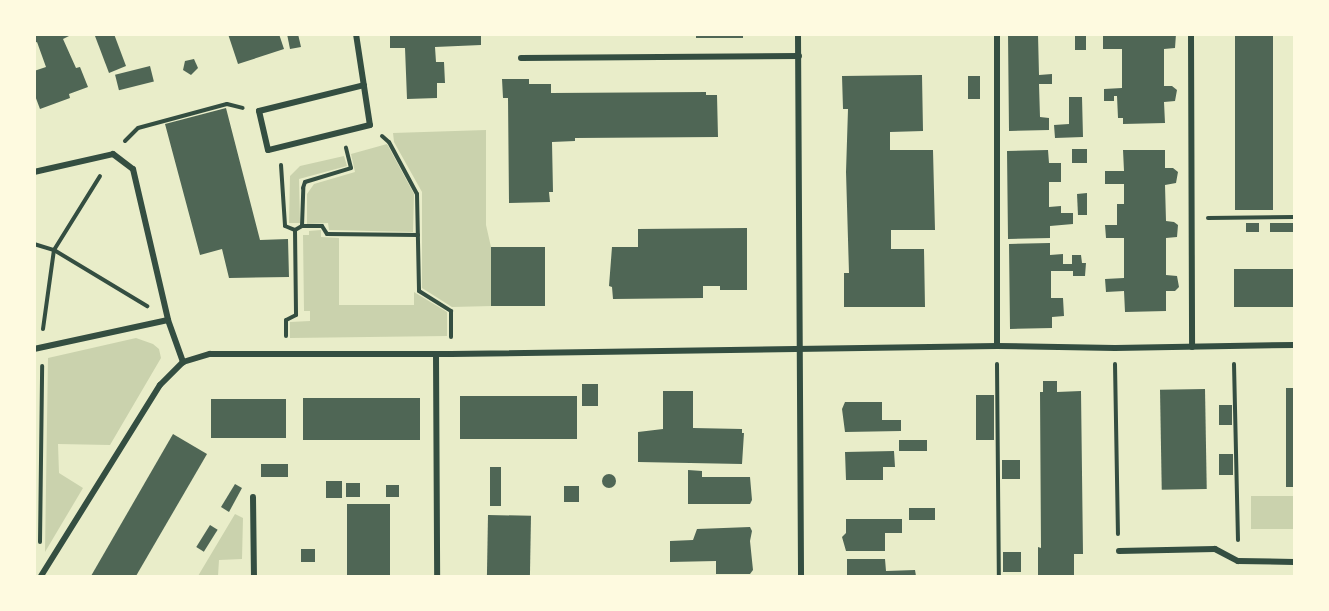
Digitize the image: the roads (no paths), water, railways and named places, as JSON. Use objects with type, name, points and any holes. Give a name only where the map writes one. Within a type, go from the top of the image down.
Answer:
[{"type":"street","points":[[356,34],[364,85],[370,125],[268,150],[259,111],[364,85]]},
{"type":"street","points":[[798,34],[801,576]]},
{"type":"street","points":[[997,346],[998,34]]},
{"type":"street","points":[[1191,34],[1192,347]]},
{"type":"street","points":[[521,58],[799,56]]},
{"type":"street","points":[[34,172],[113,154],[133,168],[168,320],[183,362]]},
{"type":"street","points":[[38,348],[168,320]]},
{"type":"street","points":[[41,576],[160,385],[183,362],[210,354],[451,354],[997,346],[1115,348],[1294,345]]},
{"type":"street","points":[[436,354],[437,576]]},
{"type":"street","points":[[254,497],[254,576]]},
{"type":"street","points":[[1119,551],[1215,549],[1238,561],[1294,562]]}]
